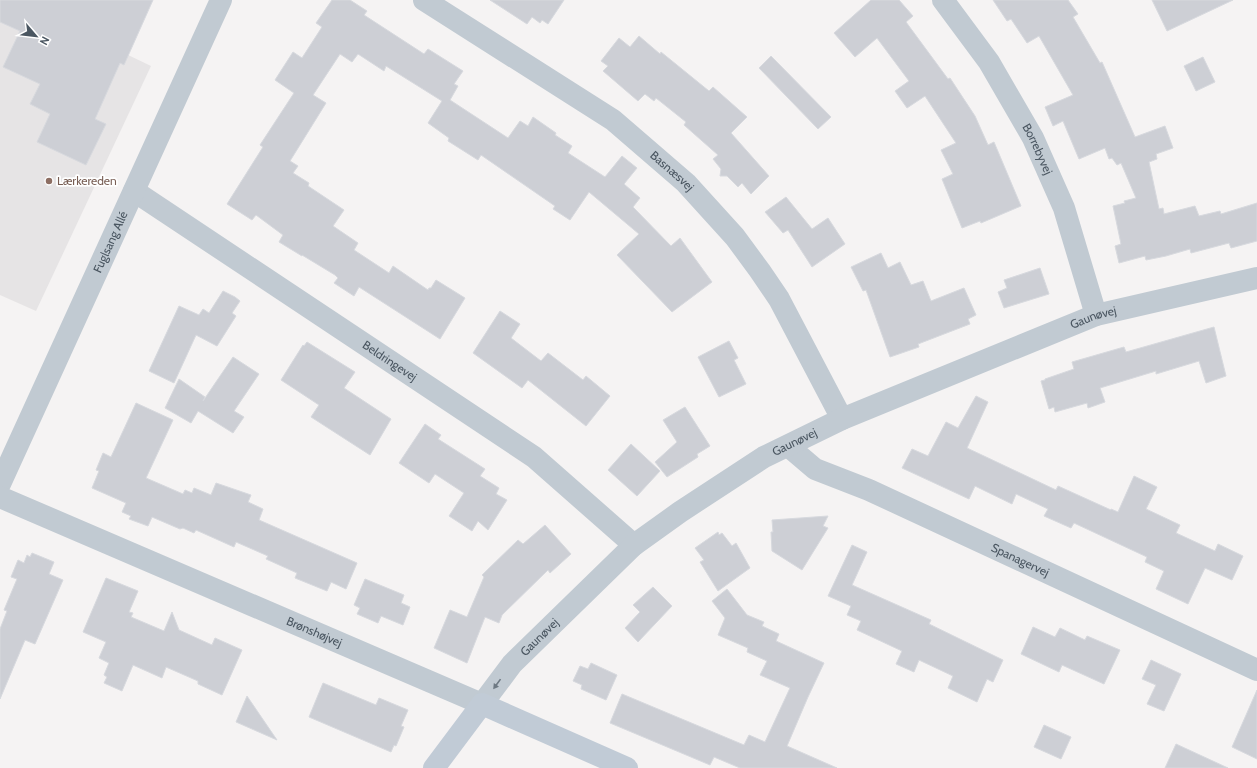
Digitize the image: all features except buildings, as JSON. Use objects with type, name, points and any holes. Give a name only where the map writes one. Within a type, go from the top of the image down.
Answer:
[{"type":"street","name":"Fuglsang Allé","points":[[0,484],[221,0]]},
{"type":"street","name":"Basnæsvej","points":[[424,0],[613,120],[686,183],[735,237],[768,282],[779,299],[842,419]]},
{"type":"street","name":"Borrebyvej","points":[[943,0],[989,62],[1033,138],[1064,208],[1096,316]]},
{"type":"street","name":"Beldringevej","points":[[134,192],[534,457],[634,545]]},
{"type":"street","name":"Gaunøvej","points":[[434,768],[512,664],[634,545],[680,512],[764,457],[842,419],[1096,316],[1257,278]]},
{"type":"street","name":"Spanagervej","points":[[788,446],[815,469],[870,490],[1257,670]]},
{"type":"street","name":"Brønshøjvej","points":[[0,497],[628,768]]},
{"type":"shaded area","name":"Lærkereden","points":[[0,0],[99,41],[151,66],[36,311],[0,295]]},
{"type":"place","name":"Lærkereden","points":[[49,181]]}]
